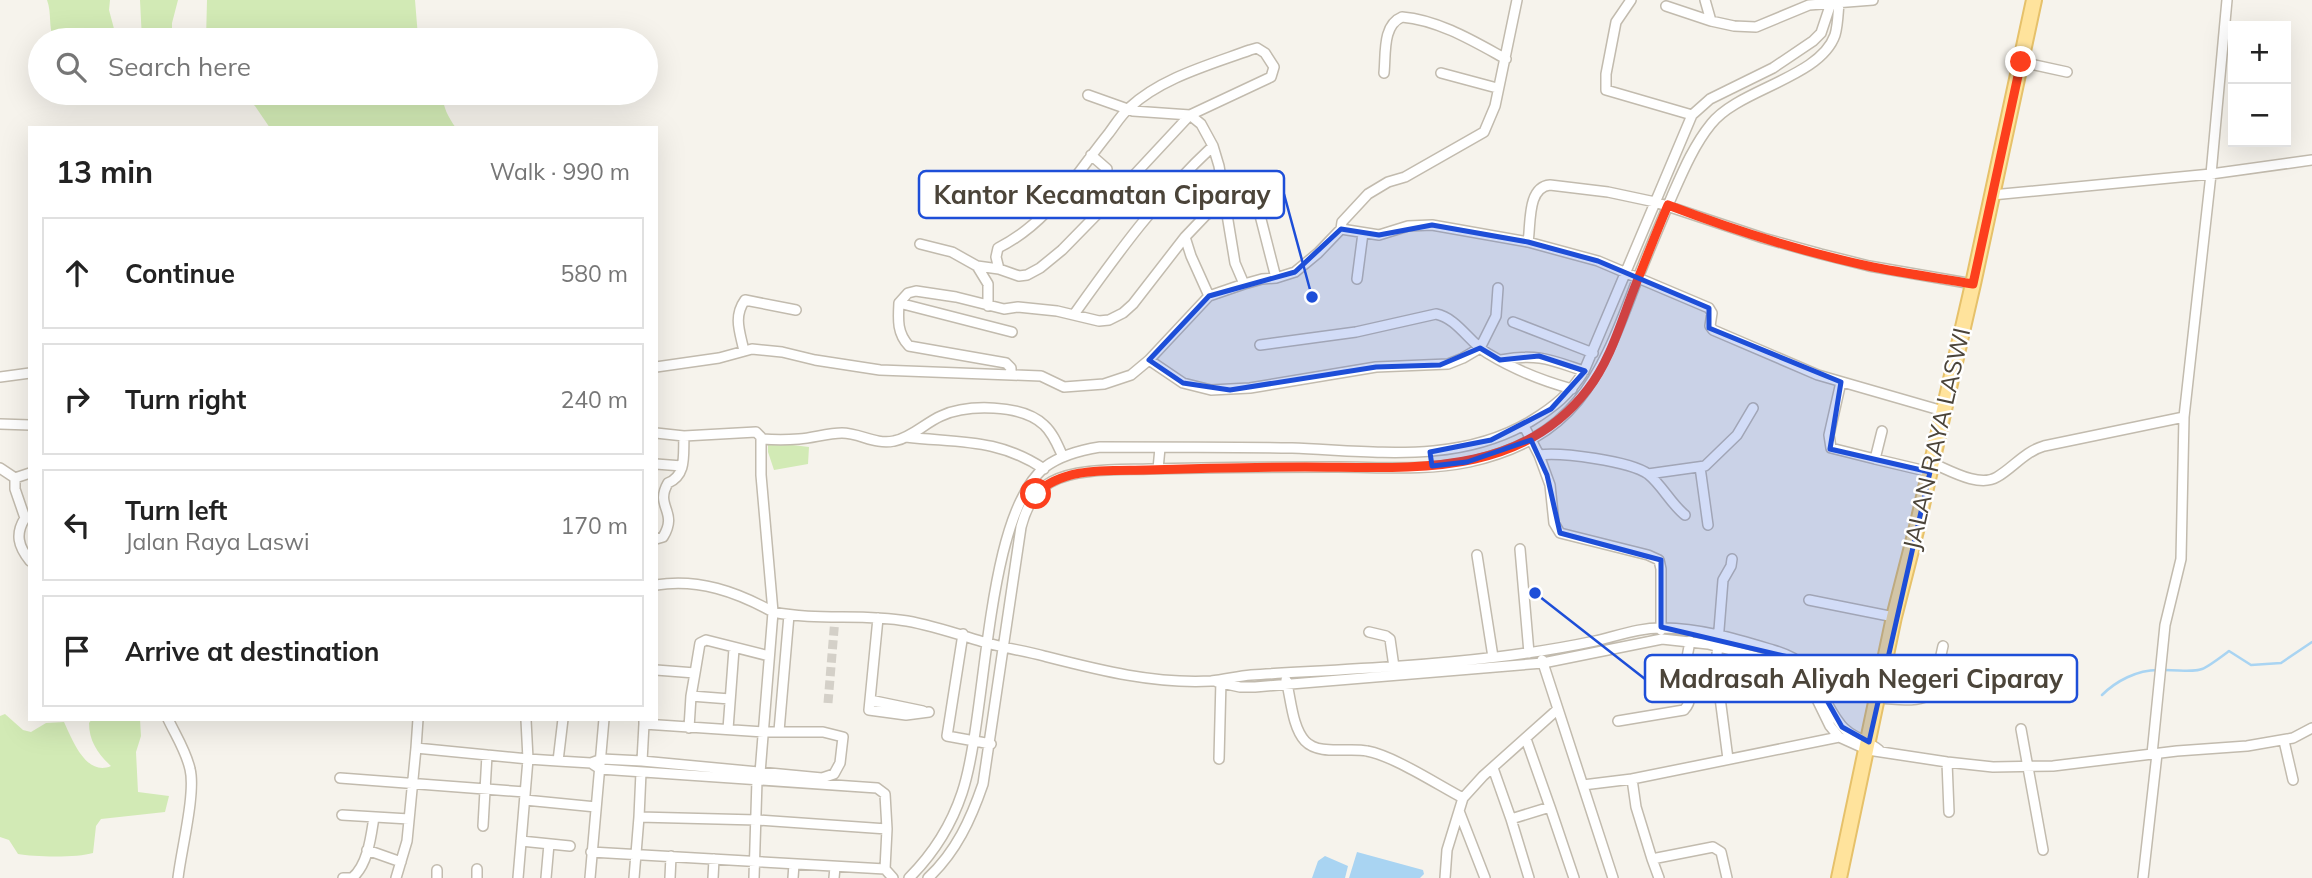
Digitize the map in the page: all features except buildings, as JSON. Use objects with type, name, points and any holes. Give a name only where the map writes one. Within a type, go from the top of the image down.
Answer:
[{"type":"main road","name":"JALAN RAYA LASWI","points":[[1839,878],[1872,747],[1877,698],[1894,617],[1973,284],[2034,0]]},
{"type":"street","points":[[658,367],[752,349],[880,370],[1041,376],[1064,387],[1094,386],[1131,376],[1209,296],[1244,284],[1295,272],[1318,253],[1368,194],[1388,182],[1405,177],[1484,132],[1495,106],[1517,0]]},
{"type":"street","points":[[1631,0],[1617,19],[1606,74],[1606,90],[1692,115]]},
{"type":"street","points":[[1705,0],[1710,21]]},
{"type":"street","points":[[1665,6],[1710,21],[1756,27],[1809,5],[1873,0]]},
{"type":"street","points":[[2143,878],[2165,625],[2181,559],[2184,417],[2227,0]]},
{"type":"street","points":[[909,878],[932,851],[954,813],[968,770],[982,741],[996,645],[1021,527],[1036,494],[1050,482],[1098,471],[1185,466],[1432,465],[1467,462],[1510,450],[1573,389],[1584,371],[1631,275],[1661,203],[1692,115],[1710,99],[1773,68],[1813,41],[1821,33],[1834,2]]},
{"type":"street","points":[[928,878],[947,859],[969,821],[983,784],[982,741],[1010,527],[1026,490],[1044,469],[1063,457],[1100,447],[1187,451],[1430,453],[1471,446],[1504,435],[1528,433],[1567,413],[1598,375],[1631,275],[1661,203],[1717,117],[1800,69],[1829,46],[1836,29],[1834,2]]},
{"type":"street","points":[[1384,74],[1390,28],[1396,19],[1402,17],[1469,38],[1506,59]]},
{"type":"street","points":[[920,244],[952,252],[977,266],[999,269],[1019,276],[1040,268],[1062,250],[1190,115],[1271,77],[1274,69],[1268,57],[1261,50],[1255,49],[1209,64],[1144,95],[1127,110],[1043,218],[1018,238],[998,248],[996,257],[999,269]]},
{"type":"street","points":[[2021,62],[2067,72]]},
{"type":"street","points":[[1441,73],[1497,88]]},
{"type":"street","points":[[1088,95],[1127,110],[1190,115],[1203,127],[1213,146],[1227,204],[1235,263],[1244,284]]},
{"type":"street","points":[[1075,313],[1151,210],[1179,178],[1213,146]]},
{"type":"street","points":[[1091,155],[1107,169],[1096,181],[1095,187],[1109,202]]},
{"type":"street","points":[[1992,195],[2211,174],[2312,160]]},
{"type":"street","points":[[1252,184],[1276,278]]},
{"type":"street","points":[[1528,242],[1535,194],[1544,186],[1601,191],[1661,203],[1756,236],[1869,266],[1973,284]]},
{"type":"street","points":[[1011,374],[1011,368],[1006,363],[909,346],[901,338],[898,327],[899,303],[908,293],[916,292],[956,297],[988,306],[1075,313],[1100,321],[1110,320],[1119,316],[1141,295],[1185,237],[1206,215],[1227,204]]},
{"type":"street","points":[[1340,229],[1379,235],[1408,226],[1432,225],[1528,242],[1598,261],[1709,308],[1712,313],[1710,326],[1713,330],[1818,375],[1943,411]]},
{"type":"street","points":[[1357,279],[1363,233]]},
{"type":"street","points":[[1185,237],[1209,296]]},
{"type":"street","points":[[977,266],[988,284],[988,306]]},
{"type":"street","points":[[1149,360],[1183,383],[1211,390],[1230,390],[1376,368],[1448,364],[1480,348],[1496,316],[1498,288]]},
{"type":"street","points":[[744,351],[737,318],[739,308],[745,300],[796,310]]},
{"type":"street","points":[[899,303],[1012,332]]},
{"type":"street","points":[[1261,345],[1356,332],[1436,314],[1448,318],[1480,348],[1500,360],[1536,377],[1573,389]]},
{"type":"street","points":[[1513,322],[1593,353]]},
{"type":"street","points":[[1500,360],[1533,355],[1584,371]]},
{"type":"street","points":[[0,377],[28,373]]},
{"type":"street","points":[[1841,382],[1829,435],[1831,448],[1875,459],[1990,480],[1999,476],[2024,454],[2040,447],[2184,417]]},
{"type":"street","points":[[762,439],[799,439],[844,433],[883,443],[906,437],[952,411],[981,408],[1026,415],[1041,422],[1052,434],[1063,457]]},
{"type":"street","points":[[1648,474],[1704,466],[1737,435],[1753,408]]},
{"type":"street","points":[[0,424],[28,425]]},
{"type":"street","points":[[1875,459],[1882,431]]},
{"type":"street","points":[[658,433],[684,436],[755,432],[760,434],[762,439],[762,486],[773,612],[758,776],[754,878]]},
{"type":"street","points":[[1528,433],[1550,485],[1554,523],[1560,533],[1659,560],[1662,639]]},
{"type":"street","points":[[658,538],[663,537],[670,520],[663,504],[665,488],[668,483],[678,479],[682,466],[684,436]]},
{"type":"street","points":[[906,437],[992,445],[1021,455],[1044,469]]},
{"type":"street","points":[[1158,468],[1160,449]]},
{"type":"street","points":[[1185,466],[1187,451]]},
{"type":"street","points":[[1292,451],[1292,465]]},
{"type":"street","points":[[1379,453],[1379,467]]},
{"type":"street","points":[[1430,453],[1432,465]]},
{"type":"street","points":[[1539,455],[1562,454],[1634,468],[1648,474],[1673,505],[1685,515]]},
{"type":"street","points":[[658,464],[682,466]]},
{"type":"street","points":[[1700,467],[1708,525]]},
{"type":"street","points":[[0,468],[15,478]]},
{"type":"street","points":[[15,478],[28,473]]},
{"type":"street","points":[[15,478],[15,489],[28,517],[19,527],[18,541],[28,558]]},
{"type":"street","points":[[1520,549],[1529,653]]},
{"type":"street","points":[[1477,555],[1493,657]]},
{"type":"street","points":[[1728,759],[1717,684],[1723,580],[1732,559]]},
{"type":"street","points":[[658,585],[676,582],[712,587],[749,599],[773,612],[789,615],[905,620],[996,645],[1146,679],[1219,681],[1245,687],[1287,686],[1394,667],[1529,653],[1661,627],[1718,641],[1772,650],[1802,662],[1816,680],[1842,727],[1872,747]]},
{"type":"street","points":[[1809,600],[1894,617]]},
{"type":"street","points":[[779,732],[789,615]]},
{"type":"street","points":[[870,700],[929,712],[906,715],[869,710],[878,618]]},
{"type":"street","points":[[1369,632],[1390,639],[1394,667]]},
{"type":"street","points":[[963,634],[947,736],[982,741]]},
{"type":"street","points":[[770,645],[786,635]]},
{"type":"street","points":[[1219,681],[1247,676],[1352,675],[1543,663],[1662,639],[1718,641],[1780,662],[1801,673],[1809,683],[1830,726],[1839,737]]},
{"type":"street","points":[[689,728],[691,696],[702,641],[769,656]]},
{"type":"street","points":[[1618,721],[1684,710],[1690,699],[1686,662],[1690,641]]},
{"type":"street","points":[[1877,698],[1917,701],[1927,697],[1933,689],[1943,646]]},
{"type":"street","points":[[728,729],[734,649]]},
{"type":"street","points":[[1541,651],[1613,878]]},
{"type":"street","points":[[658,670],[695,673]]},
{"type":"street","points":[[1284,674],[1300,735],[1310,746],[1373,752],[1463,798]]},
{"type":"street","points":[[1219,681],[1219,760]]},
{"type":"street","points":[[691,696],[730,699]]},
{"type":"street","points":[[1446,878],[1446,860],[1463,798],[1558,709]]},
{"type":"street","points":[[169,721],[183,747],[191,772],[190,801],[178,878]]},
{"type":"street","points":[[396,878],[407,841],[418,721]]},
{"type":"street","points":[[519,878],[528,759],[525,721]]},
{"type":"street","points":[[558,761],[564,721]]},
{"type":"street","points":[[590,878],[604,721]]},
{"type":"street","points":[[416,748],[601,764],[641,772],[822,778],[831,776],[838,769],[843,737],[823,732],[689,728],[644,722],[642,761]]},
{"type":"street","points":[[1583,785],[1632,779],[1839,737],[1872,747],[1947,762],[2027,767],[2284,741],[2300,736],[2312,728]]},
{"type":"street","points":[[2021,729],[2043,850]]},
{"type":"street","points":[[1526,739],[1574,878]]},
{"type":"street","points":[[2284,741],[2293,780]]},
{"type":"street","points":[[483,827],[487,755]]},
{"type":"street","points":[[601,764],[642,761],[880,788],[885,794],[885,869],[893,878]]},
{"type":"street","points":[[1947,762],[1949,812]]},
{"type":"street","points":[[1493,768],[1529,878]]},
{"type":"street","points":[[634,878],[641,772]]},
{"type":"street","points":[[340,778],[485,789],[596,807]]},
{"type":"street","points":[[1632,779],[1637,815],[1659,878]]},
{"type":"street","points":[[1511,819],[1550,807]]},
{"type":"street","points":[[1459,810],[1485,878]]},
{"type":"street","points":[[342,815],[409,820]]},
{"type":"street","points":[[343,878],[356,876],[367,850],[374,817]]},
{"type":"street","points":[[639,817],[758,820],[887,829]]},
{"type":"street","points":[[522,841],[569,846]]},
{"type":"street","points":[[546,878],[549,844]]},
{"type":"street","points":[[1652,859],[1713,847],[1721,852],[1727,878]]},
{"type":"street","points":[[367,850],[401,862]]},
{"type":"street","points":[[591,852],[885,869]]},
{"type":"street","points":[[670,878],[671,856]]},
{"type":"street","points":[[713,878],[714,859]]},
{"type":"street","points":[[793,878],[794,864]]},
{"type":"street","points":[[834,878],[835,867]]},
{"type":"highlighted area","points":[[1432,225],[1528,242],[1598,261],[1709,308],[1709,328],[1841,382],[1830,449],[1930,472],[1869,742],[1842,727],[1812,674],[1797,659],[1661,627],[1661,560],[1560,533],[1547,475],[1531,440],[1467,462],[1432,466],[1430,452],[1491,440],[1551,409],[1585,371],[1539,356],[1500,360],[1480,348],[1440,365],[1376,367],[1230,390],[1183,383],[1149,360],[1209,296],[1295,272],[1341,229],[1379,235]]},
{"type":"green space","points":[[47,0],[110,0],[109,10],[114,28],[51,28]]},
{"type":"green space","points":[[140,0],[178,0],[172,28],[141,28]]},
{"type":"green space","points":[[207,0],[415,0],[417,28],[206,28]]},
{"type":"green space","points":[[444,105],[455,126],[269,126],[255,106]]},
{"type":"green space","points":[[768,442],[809,447],[808,464],[774,470]]},
{"type":"green space","points":[[5,714],[23,730],[31,732],[46,723],[64,722],[81,754],[94,766],[102,768],[111,766],[98,752],[89,730],[90,721],[140,721],[141,736],[136,752],[138,792],[169,796],[165,812],[101,819],[96,826],[93,853],[77,856],[18,854],[9,840],[0,837],[0,716]]},
{"type":"water","points":[[1357,852],[1423,870],[1424,874],[1420,878],[1349,878]]},
{"type":"water","points":[[1325,856],[1348,866],[1345,878],[1312,878],[1318,861]]},
{"type":"waterway","points":[[2165,670],[2199,670],[2229,651],[2251,665],[2281,663],[2312,642]]},
{"type":"waterway","points":[[2102,695],[2127,677],[2158,670]]},
{"type":"tunnel","points":[[828,703],[835,618]]},
{"type":"place","name":"Kantor Kecamatan Ciparay","points":[[1312,297]]},
{"type":"place","name":"Madrasah Aliyah Negeri Ciparay","points":[[1535,593]]},
{"type":"route","points":[[1036,494],[1050,482],[1098,471],[1432,466],[1467,462],[1510,450],[1550,428],[1578,402],[1598,375],[1668,205],[1763,238],[1822,254],[1869,266],[1973,284],[2021,62]]}]
